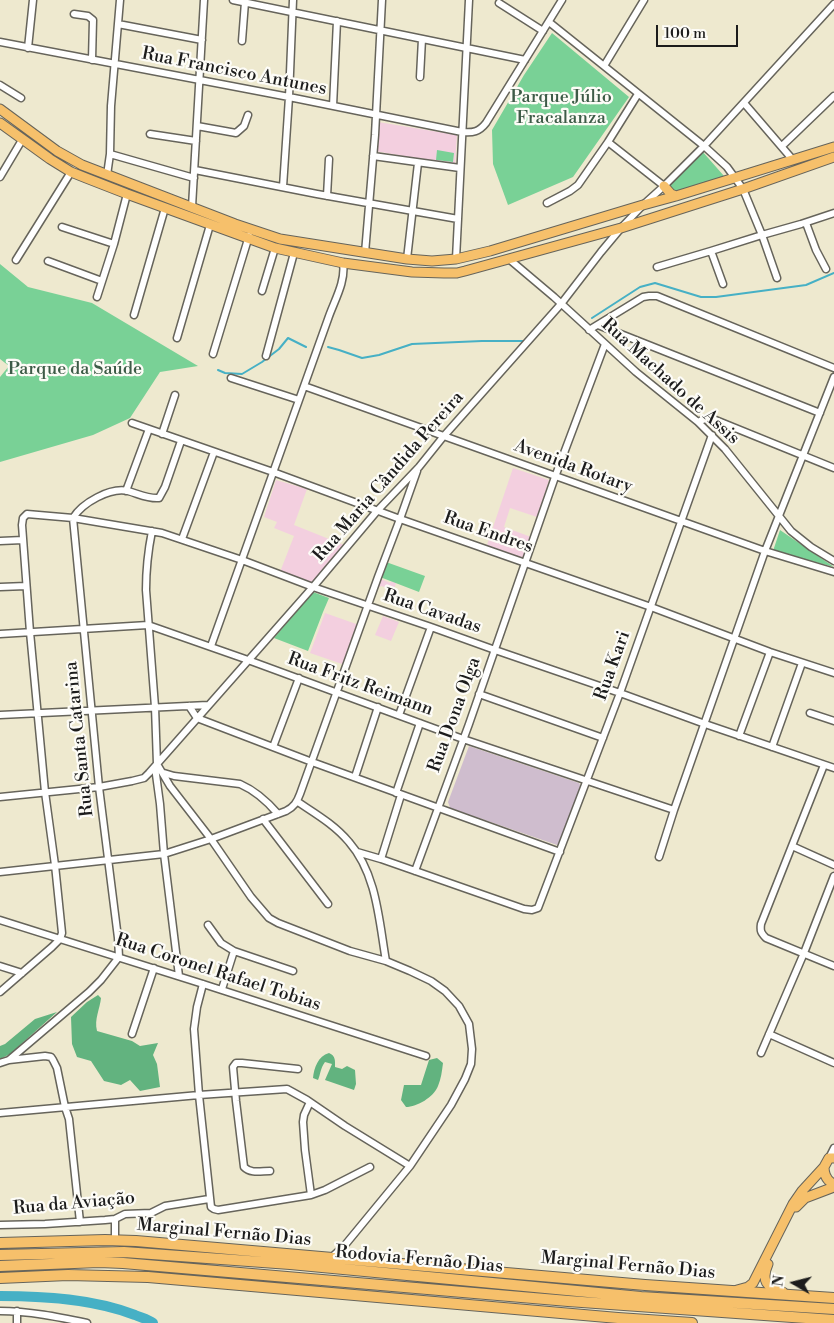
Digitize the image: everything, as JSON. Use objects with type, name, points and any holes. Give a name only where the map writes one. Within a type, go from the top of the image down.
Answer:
[{"type":"highway","name":"Marginal Fernão Dias","points":[[0,1243],[115,1240],[834,1298]]},
{"type":"highway","name":"Rodovia Fernão Dias","points":[[0,1255],[124,1252],[290,1264],[641,1297],[834,1310]]},
{"type":"highway","name":"Rodovia Fernão Dias","points":[[0,1266],[99,1262],[123,1263],[662,1308],[834,1320]]},
{"type":"highway","points":[[0,1278],[108,1275],[148,1277],[692,1323]]},
{"type":"highway","points":[[764,1305],[834,1298]]},
{"type":"highway","points":[[618,1318],[662,1308]]},
{"type":"main road","points":[[0,109],[64,156],[107,175],[192,207],[275,248],[343,263],[412,272],[457,273],[509,259],[622,228],[744,189],[834,157]]},
{"type":"main road","points":[[0,123],[71,172],[210,225],[250,234],[365,253],[432,261],[456,259],[490,251],[834,147]]},
{"type":"main road","points":[[664,186],[671,194],[676,196]]},
{"type":"main road","points":[[793,1294],[776,1290],[769,1286],[765,1278],[765,1271],[798,1205],[810,1195],[834,1186],[825,1176],[829,1161]]},
{"type":"main road","points":[[733,1291],[748,1287],[753,1283],[792,1204],[829,1161]]},
{"type":"street","points":[[28,48],[33,0]]},
{"type":"street","points":[[107,175],[120,0]]},
{"type":"street","points":[[192,207],[204,0]]},
{"type":"street","points":[[233,0],[525,60]]},
{"type":"street","points":[[283,187],[293,0]]},
{"type":"street","points":[[365,253],[374,156],[382,0]]},
{"type":"street","points":[[456,259],[469,0]]},
{"type":"street","points":[[462,132],[476,132],[483,127],[562,0]]},
{"type":"street","points":[[604,66],[644,0]]},
{"type":"street","points":[[242,42],[245,2]]},
{"type":"street","points":[[499,3],[543,31]]},
{"type":"street","name":"Rua Maria Cândida Pereira","points":[[144,778],[377,510],[419,467],[443,437],[563,301],[601,252],[643,204],[704,146],[834,4]]},
{"type":"street","points":[[74,14],[88,16],[93,20],[92,60]]},
{"type":"street","points":[[333,106],[337,21]]},
{"type":"street","points":[[549,22],[704,146],[727,167],[744,189],[777,278]]},
{"type":"street","points":[[118,24],[202,40]]},
{"type":"street","points":[[420,77],[422,39]]},
{"type":"street","name":"Rua Francisco Antunes","points":[[0,42],[462,132]]},
{"type":"street","points":[[0,85],[21,98]]},
{"type":"street","points":[[547,203],[578,185],[638,94]]},
{"type":"street","points":[[782,146],[834,96]]},
{"type":"street","points":[[744,103],[793,160]]},
{"type":"street","points":[[197,126],[236,133],[244,126],[248,115]]},
{"type":"street","points":[[150,134],[196,141]]},
{"type":"street","points":[[0,177],[22,140]]},
{"type":"street","points":[[608,142],[664,186]]},
{"type":"street","points":[[110,154],[194,178]]},
{"type":"street","points":[[374,156],[460,168]]},
{"type":"street","points":[[327,196],[329,159]]},
{"type":"street","points":[[407,259],[418,163]]},
{"type":"street","points":[[195,170],[458,219]]},
{"type":"street","points":[[16,260],[71,172]]},
{"type":"street","points":[[97,297],[114,244],[127,194]]},
{"type":"street","points":[[134,314],[165,208]]},
{"type":"street","points":[[657,267],[834,213]]},
{"type":"street","points":[[806,223],[816,250],[826,269]]},
{"type":"street","points":[[177,338],[210,225]]},
{"type":"street","points":[[62,227],[114,244]]},
{"type":"street","points":[[214,354],[250,234]]},
{"type":"street","points":[[262,291],[275,248]]},
{"type":"street","points":[[711,251],[723,284]]},
{"type":"street","points":[[266,356],[294,253]]},
{"type":"street","name":"Rua Machado de Assis","points":[[509,259],[554,297],[563,301],[568,310],[589,330],[712,435],[779,514],[791,531],[834,561]]},
{"type":"street","points":[[48,261],[102,281]]},
{"type":"street","points":[[210,646],[342,282],[345,273],[343,263]]},
{"type":"street","points":[[589,330],[643,297],[657,296],[834,368]]},
{"type":"street","points":[[598,325],[820,413]]},
{"type":"street","name":"Rua Dona Olga","points":[[415,871],[480,694],[555,477],[605,344]]},
{"type":"street","points":[[659,857],[765,551],[834,377]]},
{"type":"street","points":[[232,378],[299,400]]},
{"type":"street","name":"Avenida Rotary","points":[[304,386],[765,551],[832,571]]},
{"type":"street","points":[[162,434],[175,395]]},
{"type":"street","points":[[698,422],[703,419],[713,419],[834,468]]},
{"type":"street","name":"Rua Endres","points":[[132,423],[651,607],[770,652],[834,673]]},
{"type":"street","points":[[126,490],[149,429]]},
{"type":"street","name":"Rua Kari","points":[[415,871],[528,910],[536,909],[540,906],[620,693],[712,435]]},
{"type":"street","points":[[73,518],[82,507],[104,494],[115,491],[126,490],[152,498],[160,498],[181,441]]},
{"type":"street","points":[[182,539],[214,452]]},
{"type":"street","points":[[0,872],[164,854],[278,814],[290,809],[298,802],[419,467]]},
{"type":"street","name":"Rua Cavadas","points":[[23,540],[23,518],[27,514],[73,518],[162,533],[242,560],[312,587],[431,626],[739,736],[824,765],[834,766]]},
{"type":"street","name":"Rua Santa Catarina","points":[[73,518],[99,787],[119,957]]},
{"type":"street","points":[[152,531],[146,575],[155,707],[156,765],[164,854],[179,976]]},
{"type":"street","points":[[0,541],[23,540],[45,792],[62,926],[60,939],[0,992]]},
{"type":"street","points":[[832,571],[834,561]]},
{"type":"street","points":[[0,587],[26,586]]},
{"type":"street","points":[[0,634],[148,625]]},
{"type":"street","name":"Rua Fritz Reimann","points":[[148,625],[338,692],[463,739],[674,810]]},
{"type":"street","points":[[399,715],[431,626]]},
{"type":"street","points":[[739,736],[770,652]]},
{"type":"street","points":[[772,747],[802,663]]},
{"type":"street","points":[[273,747],[299,678]]},
{"type":"street","points":[[480,694],[603,738]]},
{"type":"street","points":[[0,715],[208,705]]},
{"type":"street","points":[[189,706],[197,718],[560,852]]},
{"type":"street","points":[[355,777],[378,708]]},
{"type":"street","points":[[810,713],[834,721]]},
{"type":"street","points":[[381,858],[420,723]]},
{"type":"street","points":[[156,741],[162,747],[173,745]]},
{"type":"street","points":[[156,765],[164,773],[170,786],[211,839],[251,897],[269,918],[294,930],[386,962],[431,981],[459,1006],[469,1024],[472,1049],[470,1064],[465,1079],[451,1105],[410,1166],[345,1245],[331,1258]]},
{"type":"street","points":[[824,765],[761,924],[761,934],[766,938],[834,966]]},
{"type":"street","points":[[164,773],[174,776],[240,784],[258,793],[278,814]]},
{"type":"street","points":[[0,797],[99,787],[144,778],[158,783]]},
{"type":"street","points":[[298,802],[333,826],[357,852],[376,898],[386,962]]},
{"type":"street","points":[[263,819],[328,904]]},
{"type":"street","points":[[792,846],[834,865]]},
{"type":"street","points":[[357,852],[381,858],[415,871]]},
{"type":"street","points":[[761,1053],[804,953],[834,876]]},
{"type":"street","name":"Rua Coronel Rafael Tobias","points":[[0,920],[222,989],[426,1056]]},
{"type":"street","points":[[208,925],[221,943],[234,951],[293,971]]},
{"type":"street","points":[[222,989],[234,951]]},
{"type":"street","points":[[9,1060],[89,992],[119,957]]},
{"type":"street","points":[[0,966],[22,973]]},
{"type":"street","points":[[132,1034],[154,968]]},
{"type":"street","points":[[203,984],[194,1029],[211,1207],[218,1210],[311,1195],[370,1168]]},
{"type":"street","points":[[769,1034],[834,1063]]},
{"type":"street","points":[[0,1063],[9,1060],[45,1056],[51,1057],[54,1060],[69,1119],[80,1222]]},
{"type":"street","points":[[270,1171],[247,1171],[244,1167],[233,1067],[236,1063],[248,1063],[298,1069]]},
{"type":"street","points":[[0,1113],[287,1089],[410,1166]]},
{"type":"street","points":[[310,1102],[303,1122],[304,1150],[311,1195]]},
{"type":"street","points":[[829,1161],[834,1148]]},
{"type":"street","name":"Rua da Aviação","points":[[0,1225],[114,1219],[125,1214],[151,1213],[165,1206],[210,1201]]},
{"type":"street","points":[[114,1219],[115,1240]]},
{"type":"street","points":[[345,1245],[348,1260]]},
{"type":"street","points":[[0,1311],[18,1311],[87,1323]]},
{"type":"street","points":[[16,1323],[18,1311]]},
{"type":"shaded area","points":[[378,122],[457,135],[455,165],[375,151]]},
{"type":"shaded area","points":[[513,468],[549,480],[537,517],[510,508],[504,527],[531,537],[522,560],[486,548]]},
{"type":"shaded area","points":[[276,480],[307,489],[294,525],[344,545],[312,585],[280,572],[294,536],[274,528],[277,522],[264,517]]},
{"type":"shaded area","points":[[379,578],[390,583],[391,581],[396,583],[393,592],[388,590],[388,588],[377,586]]},
{"type":"shaded area","points":[[325,613],[359,625],[345,665],[310,653]]},
{"type":"shaded area","points":[[383,616],[399,622],[391,641],[375,635]]},
{"type":"shaded area","points":[[469,746],[579,783],[581,787],[561,843],[557,845],[450,808],[448,802]]},
{"type":"green space","name":"Parque Júlio Fracalanza","points":[[552,33],[629,97],[573,177],[508,205],[493,164],[492,130],[524,75]]},
{"type":"green space","points":[[437,150],[454,153],[453,162],[436,160]]},
{"type":"green space","points":[[702,151],[724,176],[675,193],[670,187],[671,184]]},
{"type":"green space","name":"Parque da Saúde","points":[[0,264],[28,287],[92,303],[198,366],[160,372],[130,418],[93,435],[0,462],[0,377],[9,366],[0,359]]},
{"type":"green space","points":[[780,530],[834,567],[773,551]]},
{"type":"green space","points":[[386,562],[425,576],[419,592],[380,577]]},
{"type":"green space","points":[[313,592],[329,598],[308,651],[274,638]]},
{"type":"green space","points":[[98,995],[101,998],[97,1018],[97,1031],[132,1041],[140,1046],[158,1043],[153,1055],[157,1064],[160,1087],[140,1091],[130,1080],[121,1085],[104,1081],[91,1061],[77,1057],[72,1044],[71,1017],[87,1002]]},
{"type":"green space","points":[[57,1012],[10,1054],[0,1059],[0,1046],[35,1019]]},
{"type":"green space","points":[[329,1053],[334,1057],[335,1067],[342,1069],[347,1066],[355,1070],[356,1084],[354,1090],[325,1080],[332,1064],[325,1062],[318,1080],[313,1078],[317,1063]]},
{"type":"green space","points":[[437,1058],[443,1063],[440,1081],[436,1090],[425,1101],[406,1107],[401,1100],[404,1085],[421,1085],[429,1060]]},
{"type":"waterway","points":[[592,318],[640,287],[655,283],[701,297],[716,297],[806,285],[834,273]]},
{"type":"waterway","points":[[218,370],[225,373],[242,374],[279,349],[288,338],[306,347]]},
{"type":"waterway","points":[[328,347],[362,358],[379,355],[412,344],[524,341]]},
{"type":"waterway","points":[[0,1296],[52,1298],[86,1302],[119,1310],[153,1323]]}]
